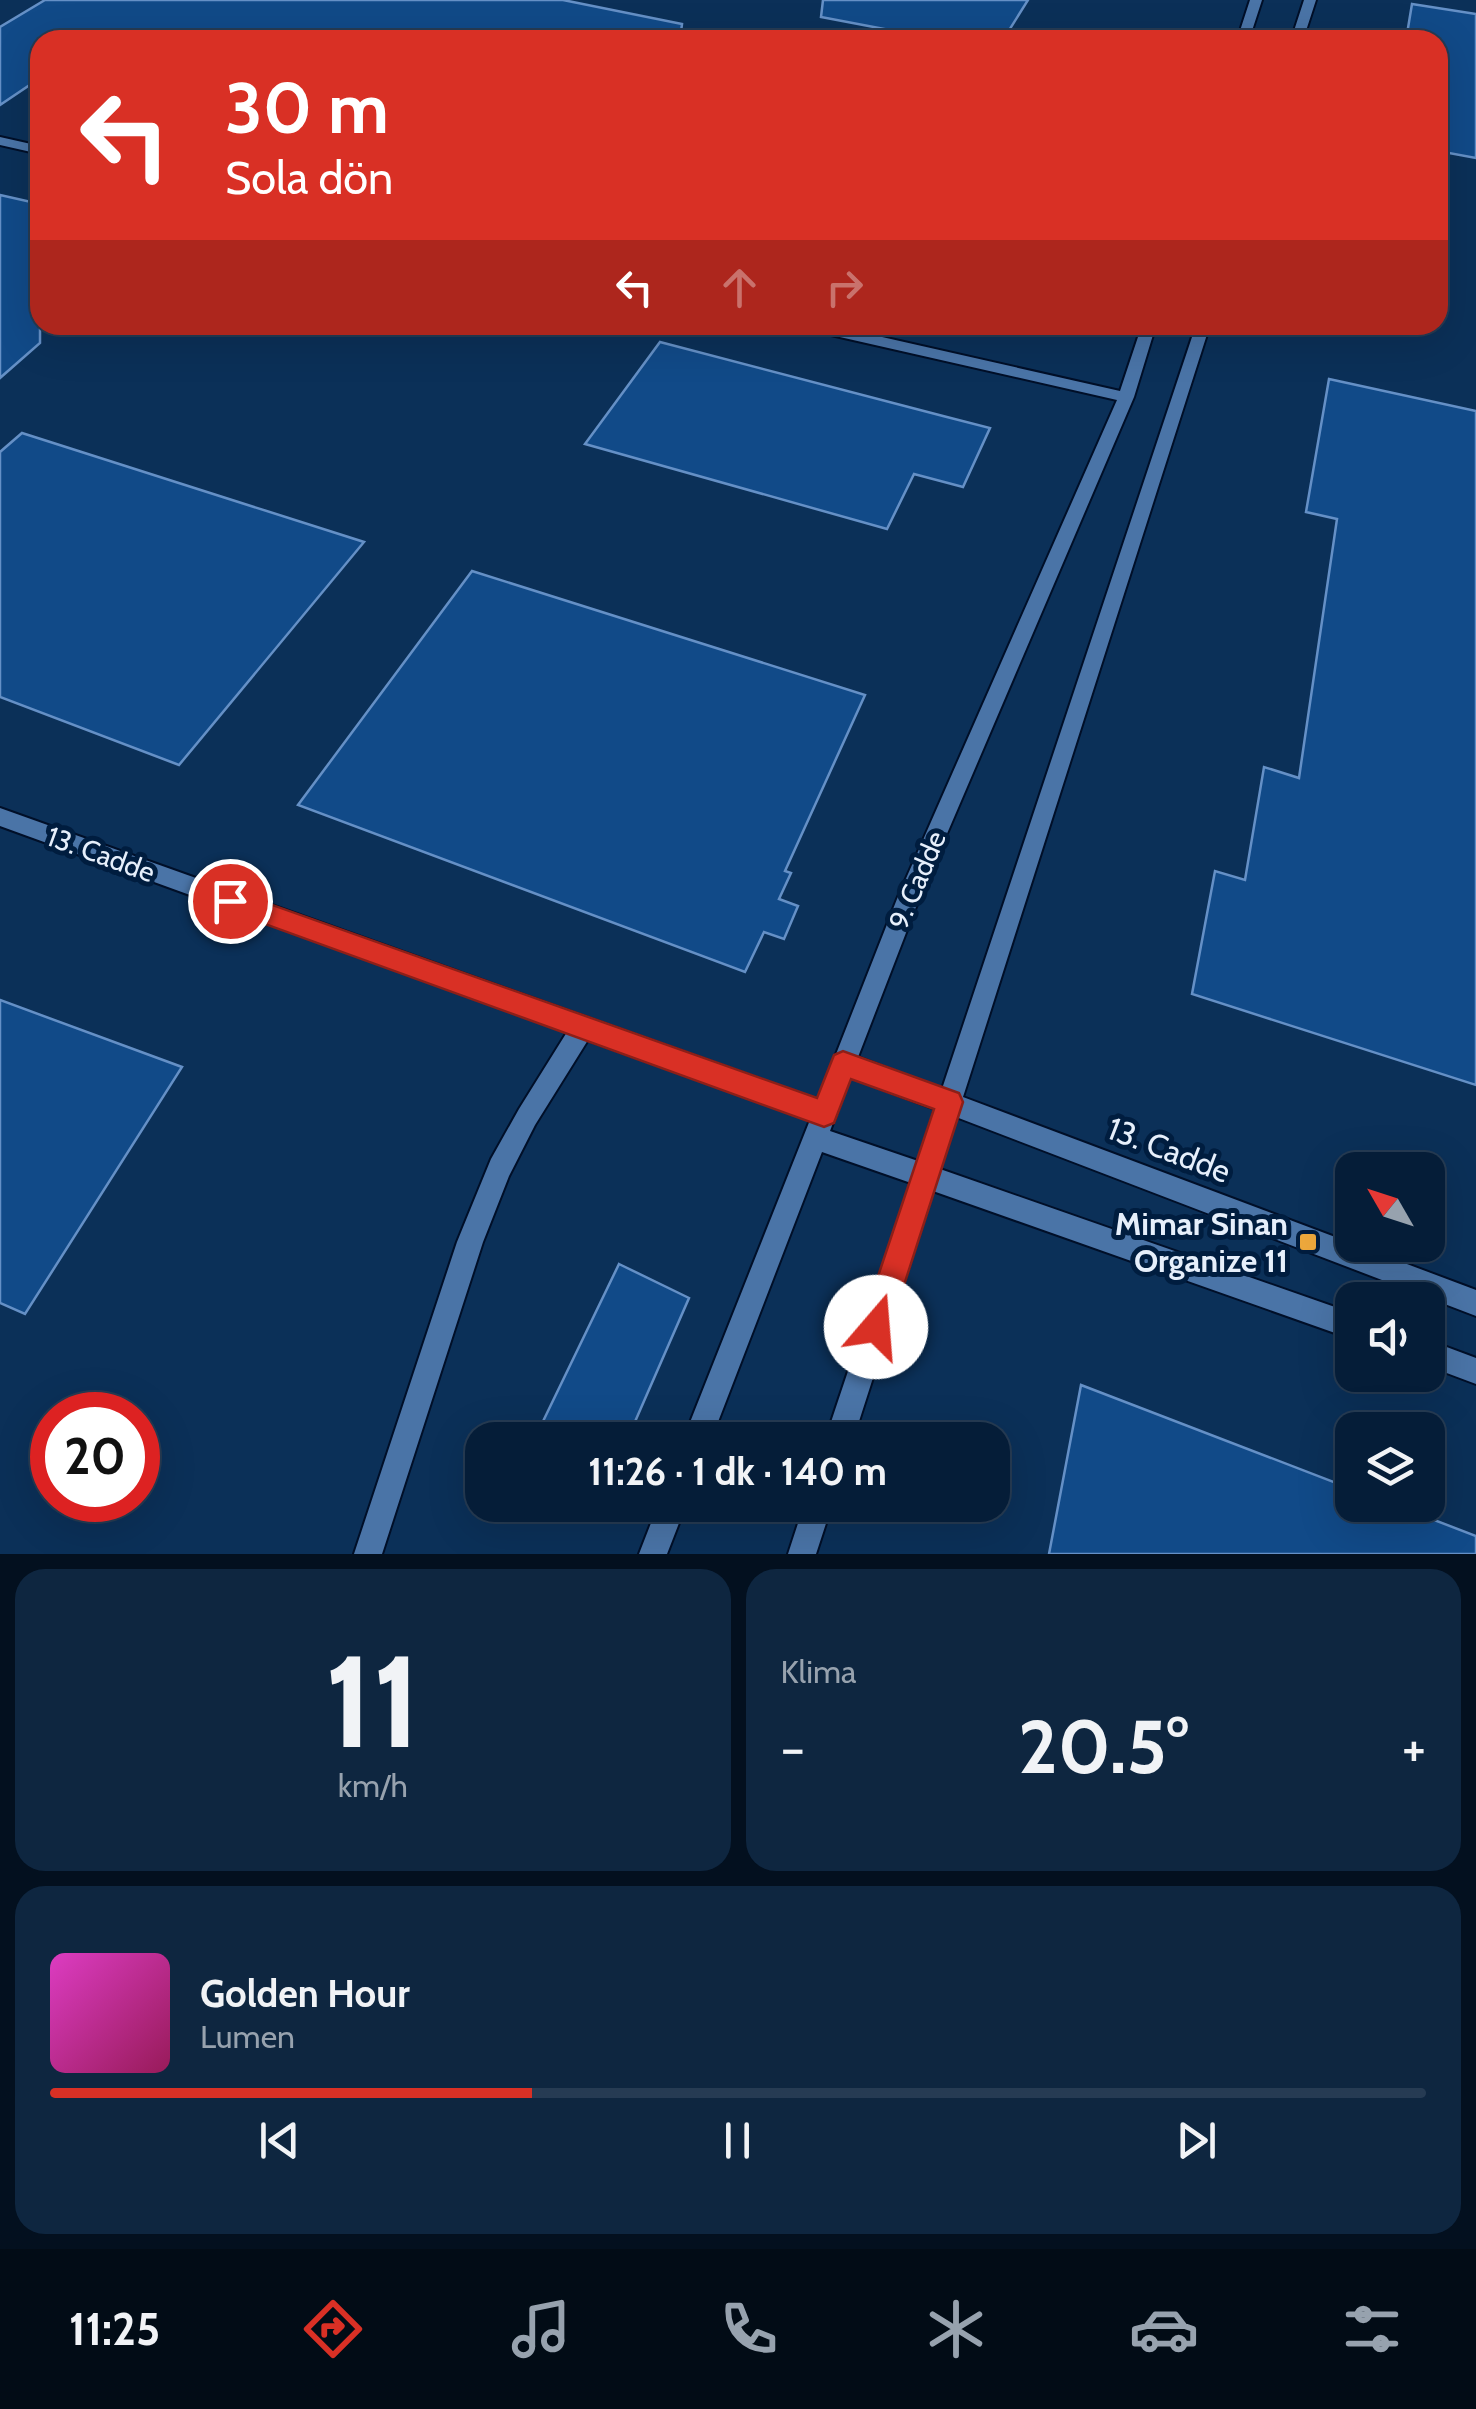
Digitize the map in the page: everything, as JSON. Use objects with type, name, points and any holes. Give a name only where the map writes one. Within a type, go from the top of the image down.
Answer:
[{"type":"lane","points":[[1246,30],[1256,0]]},
{"type":"lane","points":[[1300,30],[1310,0]]},
{"type":"lane","points":[[0,141],[30,148]]},
{"type":"lane","points":[[853,335],[1126,397]]},
{"type":"lane","name":"9. Cadde","points":[[704,1422],[908,899],[1126,397],[1146,335]]},
{"type":"lane","points":[[845,1422],[1201,335]]},
{"type":"lane","name":"13. Cadde","points":[[0,817],[583,1028],[819,1125],[926,1176]]},
{"type":"lane","points":[[368,1554],[470,1242],[500,1168],[527,1116],[583,1028]]},
{"type":"lane","name":"13. Cadde","points":[[843,1064],[1476,1304]]},
{"type":"lane","points":[[926,1176],[1335,1320]]},
{"type":"lane","points":[[1445,1359],[1476,1370]]},
{"type":"lane","points":[[653,1554],[665,1522]]},
{"type":"lane","points":[[802,1554],[812,1522]]},
{"type":"shaded area","points":[[0,0],[1476,0],[1476,1554],[0,1554]]},
{"type":"building","points":[[45,0],[563,0],[682,24],[681,30],[30,30],[30,85],[0,105],[0,27]]},
{"type":"building","points":[[823,0],[1028,0],[1009,30],[889,30],[821,17]]},
{"type":"building","points":[[1412,4],[1476,14],[1476,158],[1448,153],[1448,30],[1408,30]]},
{"type":"building","points":[[0,195],[30,202],[30,335],[40,335],[40,343],[0,378]]},
{"type":"building","points":[[660,342],[990,428],[963,487],[914,474],[887,529],[585,444]]},
{"type":"building","points":[[1329,379],[1476,411],[1476,1085],[1192,994],[1215,871],[1245,880],[1264,767],[1299,778],[1337,519],[1306,512]]},
{"type":"building","points":[[22,433],[364,542],[179,765],[0,697],[0,452]]},
{"type":"building","points":[[472,571],[865,695],[785,871],[791,873],[779,899],[798,906],[784,939],[764,932],[745,972],[298,805]]},
{"type":"building","points":[[0,1000],[182,1067],[25,1314],[0,1303]]},
{"type":"building","points":[[619,1264],[689,1298],[635,1422],[543,1422]]},
{"type":"building","points":[[1081,1385],[1335,1482],[1335,1522],[1439,1522],[1476,1536],[1476,1554],[1049,1554]]},
{"type":"place","name":"Mimar Sinan Organize 11","points":[[1308,1242]]},
{"type":"route","points":[[230,901],[824,1114],[843,1064],[950,1102],[876,1327]]}]
